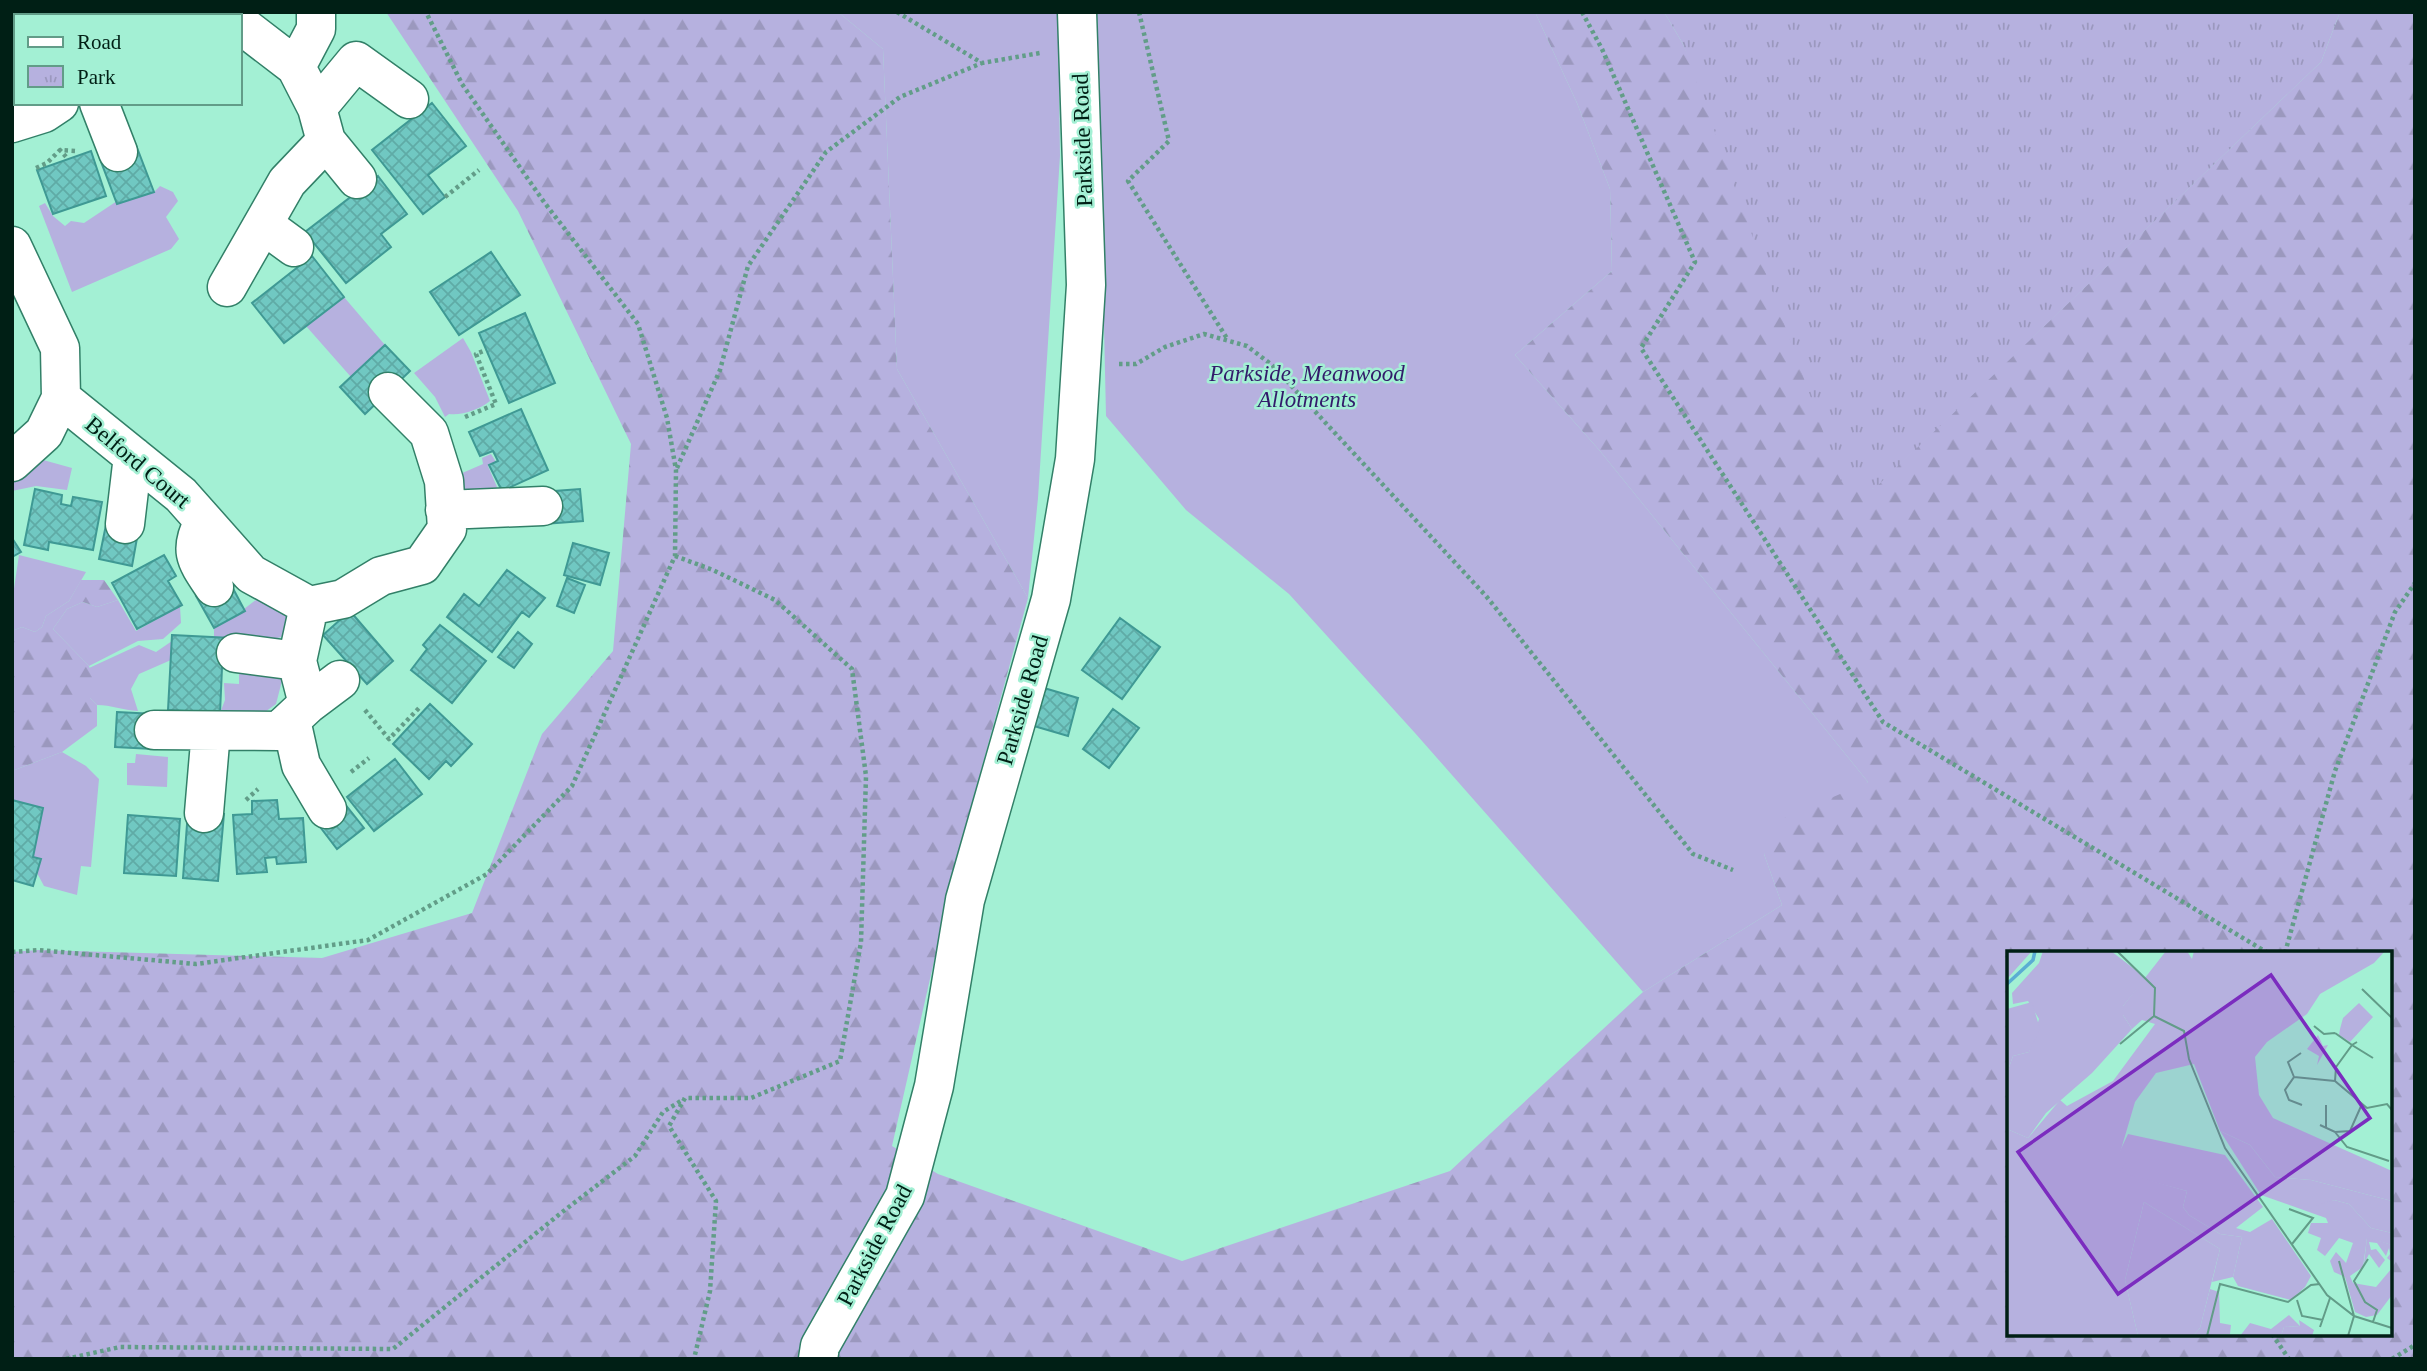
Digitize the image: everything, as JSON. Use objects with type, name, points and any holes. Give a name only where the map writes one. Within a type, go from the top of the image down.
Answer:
[{"type":"street","points":[[296,68],[316,29],[316,12]]},
{"type":"street","points":[[242,26],[296,68],[321,125],[356,179]]},
{"type":"street","name":"Parkside Road","points":[[818,1359],[820,1346],[905,1196],[934,1086],[965,900],[1051,599],[1075,459],[1086,285],[1078,30]]},
{"type":"street","points":[[228,287],[279,236],[287,182],[356,61],[409,99]]},
{"type":"street","points":[[12,123],[44,113],[56,105]]},
{"type":"street","points":[[100,105],[118,152]]},
{"type":"street","points":[[12,246],[26,309],[60,348],[61,398],[44,433],[12,462]]},
{"type":"street","points":[[327,809],[301,765],[297,661],[309,606],[343,599],[382,576],[422,565],[446,519],[444,481],[429,432],[388,392]]},
{"type":"street","name":"Belford Court","points":[[61,398],[181,495],[251,574],[309,606]]},
{"type":"street","points":[[125,524],[133,456]]},
{"type":"street","points":[[446,519],[543,506]]},
{"type":"street","points":[[446,519],[510,533]]},
{"type":"street","points":[[204,521],[195,539],[195,559],[214,587]]},
{"type":"street","points":[[236,653],[297,661]]},
{"type":"street","points":[[154,730],[279,731],[340,680]]},
{"type":"street","points":[[204,813],[211,731]]},
{"type":"path","points":[[12,952],[38,950],[196,964],[368,940],[487,874],[572,786],[675,556],[676,470],[667,418],[638,324],[544,202],[462,84],[426,12]]},
{"type":"path","points":[[897,12],[982,63]]},
{"type":"path","points":[[1139,12],[1169,141],[1128,181],[1229,341]]},
{"type":"path","points":[[1582,12],[1602,49],[1695,262],[1641,348],[1883,722],[2264,951]]},
{"type":"path","points":[[676,470],[720,370],[748,266],[826,152],[900,97],[982,63],[1078,30]]},
{"type":"path","points":[[36,168],[47,163],[60,150]]},
{"type":"path","points":[[446,197],[479,170]]},
{"type":"path","points":[[1081,365],[1136,364],[1165,347],[1204,334],[1247,346],[1272,365],[1486,596],[1693,854],[1733,870]]},
{"type":"path","points":[[460,420],[496,404],[476,354],[486,350]]},
{"type":"path","points":[[66,1359],[120,1347],[393,1349],[635,1156],[663,1112],[685,1098],[751,1098],[840,1061],[861,942],[866,776],[852,670],[775,600],[713,569],[675,556]]},
{"type":"path","points":[[2286,951],[2334,771],[2395,612],[2415,583]]},
{"type":"path","points":[[367,712],[389,739],[419,708]]},
{"type":"path","points":[[685,1098],[668,1126],[716,1201],[710,1291],[694,1359]]},
{"type":"path","points":[[2273,1336],[2289,1359]]},
{"type":"path","points":[[2392,1359],[2415,1345]]},
{"type":"green space","points":[[386,12],[838,12],[883,49],[897,369],[1028,598],[960,847],[892,1146],[938,1174],[1182,1261],[1450,1171],[1643,992],[1782,905],[1764,854],[1782,819],[1868,782],[1600,451],[1515,355],[1612,271],[1610,189],[1577,103],[1535,12],[1664,12],[1683,44],[1873,489],[2321,62],[2340,12],[2415,12],[2415,1359],[12,1359],[12,952],[38,950],[322,958],[472,913],[542,734],[613,651],[631,444],[518,211]]},
{"type":"green space","points":[[838,12],[1058,12],[1060,156],[1038,498],[1028,598],[897,369],[883,49]]},
{"type":"green space","name":"Parkside, Meanwood Allotments","points":[[1097,12],[1535,12],[1577,103],[1610,189],[1612,271],[1515,355],[1600,451],[1868,782],[1764,854],[1782,905],[1643,992],[1289,594],[1186,510],[1106,416]]},
{"type":"green space","points":[[1664,12],[2340,12],[2321,62],[1874,489],[1841,481],[1683,44]]},
{"type":"green space","points":[[160,186],[173,192],[178,201],[166,217],[179,239],[171,249],[72,292],[39,206],[45,203],[53,216],[65,226],[71,221],[84,223],[117,201],[118,204],[154,192]]},
{"type":"green space","points":[[344,297],[385,345],[351,377],[306,326]]},
{"type":"green space","points":[[463,338],[490,401],[471,411],[445,417],[435,397],[414,373]]},
{"type":"green space","points":[[491,454],[496,462],[488,466],[500,494],[470,493],[462,486],[460,474],[483,464],[482,458]]},
{"type":"green space","points":[[36,458],[72,468],[67,490],[36,486],[12,491],[12,480]]},
{"type":"green space","points":[[19,555],[86,572],[69,601],[46,616],[42,627],[35,632],[22,627],[12,631],[12,602]]},
{"type":"green space","points":[[81,580],[104,580],[118,600],[97,607],[83,602],[67,609],[53,629],[89,666],[97,689],[90,698],[97,705],[97,726],[62,752],[12,771],[12,631],[22,627],[35,632],[42,627],[46,616],[69,601]]},
{"type":"green space","points":[[265,593],[290,608],[292,633],[272,640],[214,637],[214,628],[245,611],[244,609]]},
{"type":"green space","points":[[118,600],[136,631],[180,606],[181,623],[163,639],[138,641],[89,666],[53,629],[67,609],[83,602],[97,607]]},
{"type":"green space","points":[[172,641],[171,660],[139,674],[131,689],[138,711],[97,705],[90,698],[89,668],[139,645],[156,652]]},
{"type":"green space","points":[[239,671],[284,673],[276,704],[258,717],[220,713],[225,700],[224,683],[239,684]]},
{"type":"green space","points":[[62,752],[86,766],[99,779],[91,867],[81,866],[77,895],[44,886],[37,873],[41,859],[33,857],[43,808],[12,800],[12,771]]},
{"type":"green space","points":[[136,754],[168,757],[167,787],[127,785],[127,763],[135,763]]},
{"type":"building","points":[[12,12],[42,12],[14,14],[12,45]]},
{"type":"building","points":[[432,103],[466,146],[428,175],[445,197],[423,214],[372,150]]},
{"type":"building","points":[[136,145],[154,192],[117,204],[100,159]]},
{"type":"building","points":[[91,151],[106,196],[53,214],[37,170]]},
{"type":"building","points":[[378,176],[407,214],[381,234],[391,247],[346,283],[305,232]]},
{"type":"building","points":[[491,252],[520,295],[459,335],[430,292]]},
{"type":"building","points":[[312,256],[344,297],[284,343],[252,303]]},
{"type":"building","points":[[525,313],[555,383],[509,403],[479,333]]},
{"type":"building","points":[[385,345],[410,371],[365,414],[340,387]]},
{"type":"building","points":[[521,409],[548,470],[502,491],[489,465],[498,461],[493,451],[480,456],[469,432]]},
{"type":"building","points":[[35,489],[62,495],[61,504],[71,506],[73,497],[102,502],[93,550],[49,542],[48,550],[24,545]]},
{"type":"building","points":[[580,489],[583,521],[544,524],[541,492]]},
{"type":"building","points":[[107,520],[139,527],[132,566],[99,559]]},
{"type":"building","points":[[12,538],[21,552],[12,557]]},
{"type":"building","points":[[573,543],[609,553],[600,585],[564,575]]},
{"type":"building","points":[[164,555],[176,576],[168,581],[182,605],[137,629],[112,583]]},
{"type":"building","points":[[507,570],[545,598],[529,617],[522,612],[492,652],[447,617],[464,594],[479,606]]},
{"type":"building","points":[[567,578],[585,585],[574,613],[557,606]]},
{"type":"building","points":[[228,579],[245,611],[214,628],[196,596]]},
{"type":"building","points":[[350,611],[393,661],[367,684],[323,635]]},
{"type":"building","points":[[1120,618],[1160,647],[1122,699],[1082,670]]},
{"type":"building","points":[[440,625],[486,661],[452,703],[411,670],[427,649],[423,645]]},
{"type":"building","points":[[518,632],[532,644],[514,668],[498,657]]},
{"type":"building","points":[[172,635],[231,638],[229,669],[222,668],[220,713],[168,710]]},
{"type":"building","points":[[1044,688],[1078,698],[1068,736],[1034,726]]},
{"type":"building","points":[[430,704],[472,744],[451,766],[446,761],[429,779],[393,744]]},
{"type":"building","points":[[1113,709],[1139,728],[1109,768],[1083,749]]},
{"type":"building","points":[[117,712],[155,714],[153,749],[115,747]]},
{"type":"building","points":[[395,759],[422,794],[374,831],[347,797]]},
{"type":"building","points":[[341,799],[364,828],[337,849],[314,819]]},
{"type":"building","points":[[12,800],[43,808],[33,857],[41,859],[33,886],[12,880]]},
{"type":"building","points":[[277,800],[279,819],[303,818],[306,862],[277,864],[276,857],[265,858],[267,872],[237,874],[233,815],[252,814],[252,801]]},
{"type":"building","points":[[188,811],[224,814],[218,881],[183,878]]},
{"type":"building","points":[[128,815],[180,819],[176,876],[124,873]]}]
